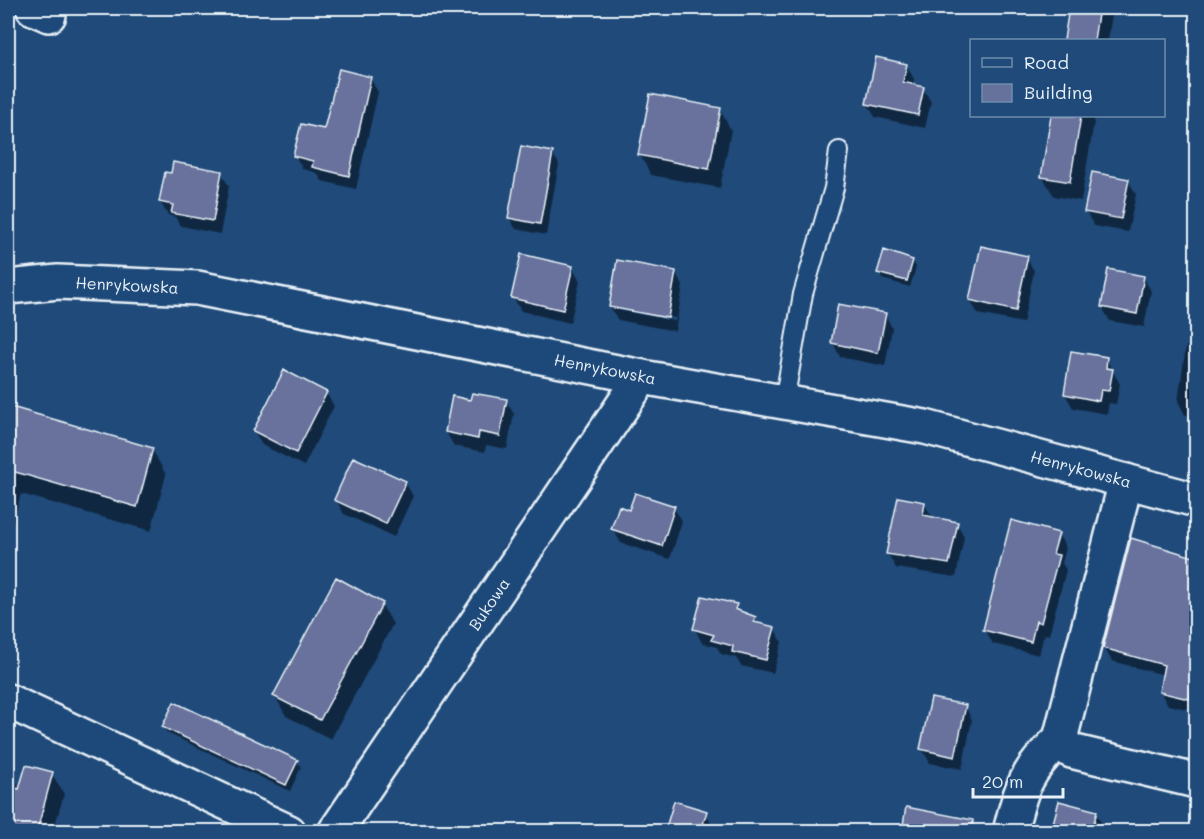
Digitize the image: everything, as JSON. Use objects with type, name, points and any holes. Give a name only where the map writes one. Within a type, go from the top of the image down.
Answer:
[{"type":"street","name":"Henrykowska","points":[[8,287],[58,282],[196,288],[642,377],[925,427],[1197,501]]},
{"type":"street","name":"Bukowa","points":[[335,831],[642,377]]},
{"type":"street","points":[[1010,831],[1021,787],[1039,759],[1060,739],[1126,481]]},
{"type":"street","points":[[8,701],[289,831]]},
{"type":"street","points":[[1060,739],[1071,751],[1197,781]]},
{"type":"lane","points":[[784,402],[803,294],[834,188],[839,151]]},
{"type":"building","points":[[1069,8],[1099,8],[1094,39],[1064,39]]},
{"type":"building","points":[[876,57],[907,64],[903,82],[924,87],[918,115],[866,104]]},
{"type":"building","points":[[339,69],[371,77],[349,176],[312,167],[313,161],[293,156],[301,124],[324,129]]},
{"type":"building","points":[[650,94],[721,108],[709,169],[638,155]]},
{"type":"building","points":[[1051,117],[1081,117],[1070,182],[1041,177]]},
{"type":"building","points":[[521,146],[553,152],[540,224],[508,218]]},
{"type":"building","points":[[173,162],[222,171],[213,221],[171,213],[173,205],[159,202],[165,172],[171,173]]},
{"type":"building","points":[[1092,172],[1129,179],[1121,219],[1084,212]]},
{"type":"building","points":[[981,246],[1028,256],[1016,311],[969,300]]},
{"type":"building","points":[[884,250],[913,260],[907,281],[877,273]]},
{"type":"building","points":[[521,254],[573,266],[563,310],[511,298]]},
{"type":"building","points":[[617,260],[676,271],[668,318],[609,307]]},
{"type":"building","points":[[1108,269],[1144,276],[1137,314],[1101,307]]},
{"type":"building","points":[[838,304],[886,313],[878,353],[831,343]]},
{"type":"building","points":[[1071,351],[1107,357],[1106,368],[1113,369],[1109,391],[1101,390],[1099,401],[1064,394]]},
{"type":"building","points":[[284,370],[327,392],[296,453],[253,431]]},
{"type":"building","points":[[472,393],[507,399],[500,436],[479,432],[478,439],[445,432],[452,396],[470,400]]},
{"type":"building","points":[[8,406],[153,448],[137,507],[8,470]]},
{"type":"building","points":[[353,457],[406,481],[386,524],[334,500]]},
{"type":"building","points":[[635,493],[675,506],[662,546],[611,529],[619,506],[629,510]]},
{"type":"building","points":[[898,497],[925,502],[923,515],[958,522],[949,564],[886,554]]},
{"type":"building","points":[[1011,520],[1059,533],[1053,554],[1059,555],[1041,623],[1036,621],[1031,642],[983,630]]},
{"type":"building","points":[[1131,538],[1197,558],[1197,663],[1189,699],[1159,692],[1164,665],[1103,648]]},
{"type":"building","points":[[336,577],[383,603],[320,720],[273,696]]},
{"type":"building","points":[[702,596],[737,604],[735,609],[756,617],[754,622],[775,627],[766,660],[732,652],[733,646],[711,640],[714,635],[693,629]]},
{"type":"building","points":[[931,698],[966,705],[955,757],[920,749]]},
{"type":"building","points":[[174,702],[298,760],[286,785],[162,727]]},
{"type":"building","points":[[26,765],[53,772],[37,831],[8,831],[8,786],[19,789]]},
{"type":"building","points":[[674,801],[707,811],[701,831],[665,831]]},
{"type":"building","points":[[1059,801],[1097,811],[1092,831],[1051,831]]},
{"type":"building","points":[[906,807],[973,820],[972,831],[902,831]]}]
